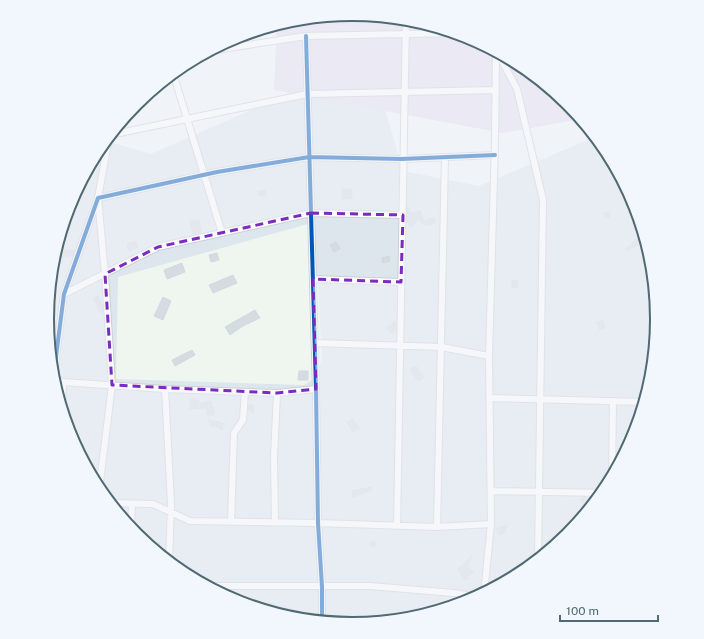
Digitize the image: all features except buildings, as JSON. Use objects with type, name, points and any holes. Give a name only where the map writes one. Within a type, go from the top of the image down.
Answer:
[{"type":"street","points":[[397,526],[406,26]]},
{"type":"street","points":[[229,48],[306,36],[437,33]]},
{"type":"street","points":[[306,36],[315,343],[318,523],[322,587],[322,616]]},
{"type":"street","points":[[485,587],[491,524],[489,356],[495,155],[496,58]]},
{"type":"street","points":[[501,61],[517,89],[542,200],[538,553]]},
{"type":"street","points":[[175,79],[222,233]]},
{"type":"street","points":[[119,134],[307,94],[496,90]]},
{"type":"street","points":[[56,357],[64,294],[98,198],[106,150]]},
{"type":"street","points":[[98,198],[204,175],[309,157],[404,159],[495,155]]},
{"type":"street","points":[[437,527],[445,157]]},
{"type":"street","points":[[98,198],[105,274],[112,385],[100,480]]},
{"type":"street","points":[[64,294],[158,247],[311,213],[403,215]]},
{"type":"street","points":[[313,279],[401,282]]},
{"type":"street","points":[[315,343],[441,347],[489,356]]},
{"type":"street","points":[[60,381],[165,389],[277,393],[316,389]]},
{"type":"street","points":[[63,382],[63,392]]},
{"type":"street","points":[[165,389],[171,513],[168,555]]},
{"type":"street","points":[[231,522],[234,433],[243,420],[245,392]]},
{"type":"street","points":[[275,523],[274,458],[277,393]]},
{"type":"street","points":[[489,398],[639,402]]},
{"type":"street","points":[[612,467],[613,401]]},
{"type":"street","points":[[491,491],[595,493]]},
{"type":"street","points":[[117,503],[153,504],[190,521],[437,527],[491,524]]},
{"type":"street","points":[[131,520],[132,504]]},
{"type":"street","points":[[218,586],[370,586],[454,593],[465,595]]},
{"type":"highlighted area","points":[[311,213],[403,215],[401,282],[313,279],[316,389],[277,393],[112,385],[105,274],[158,247]]},
{"type":"shaded area","points":[[332,22],[372,22],[429,31],[484,52],[518,71],[534,83],[563,108],[574,120],[503,133],[274,90],[277,31]]},
{"type":"shaded area","points":[[371,61],[403,171],[479,186],[590,139],[611,170],[620,187],[635,224],[645,261],[650,300],[650,339],[645,378],[628,434],[611,469],[589,501],[563,531],[534,556],[518,568],[484,587],[429,608],[391,615],[352,618],[294,612],[275,608],[238,595],[186,568],[141,531],[115,501],[93,469],[76,434],[59,378],[54,339],[54,300],[59,261],[69,224],[84,187],[93,170],[112,143],[151,154],[306,86]]},
{"type":"shaded area","points":[[308,224],[318,282],[322,359],[315,378],[304,385],[116,379],[118,277]]},
{"type":"cycle path","points":[[306,36],[316,389],[318,523],[322,587],[322,616]]},
{"type":"cycle path","points":[[56,357],[64,294],[98,198],[217,172],[309,157],[401,159],[495,155]]}]
